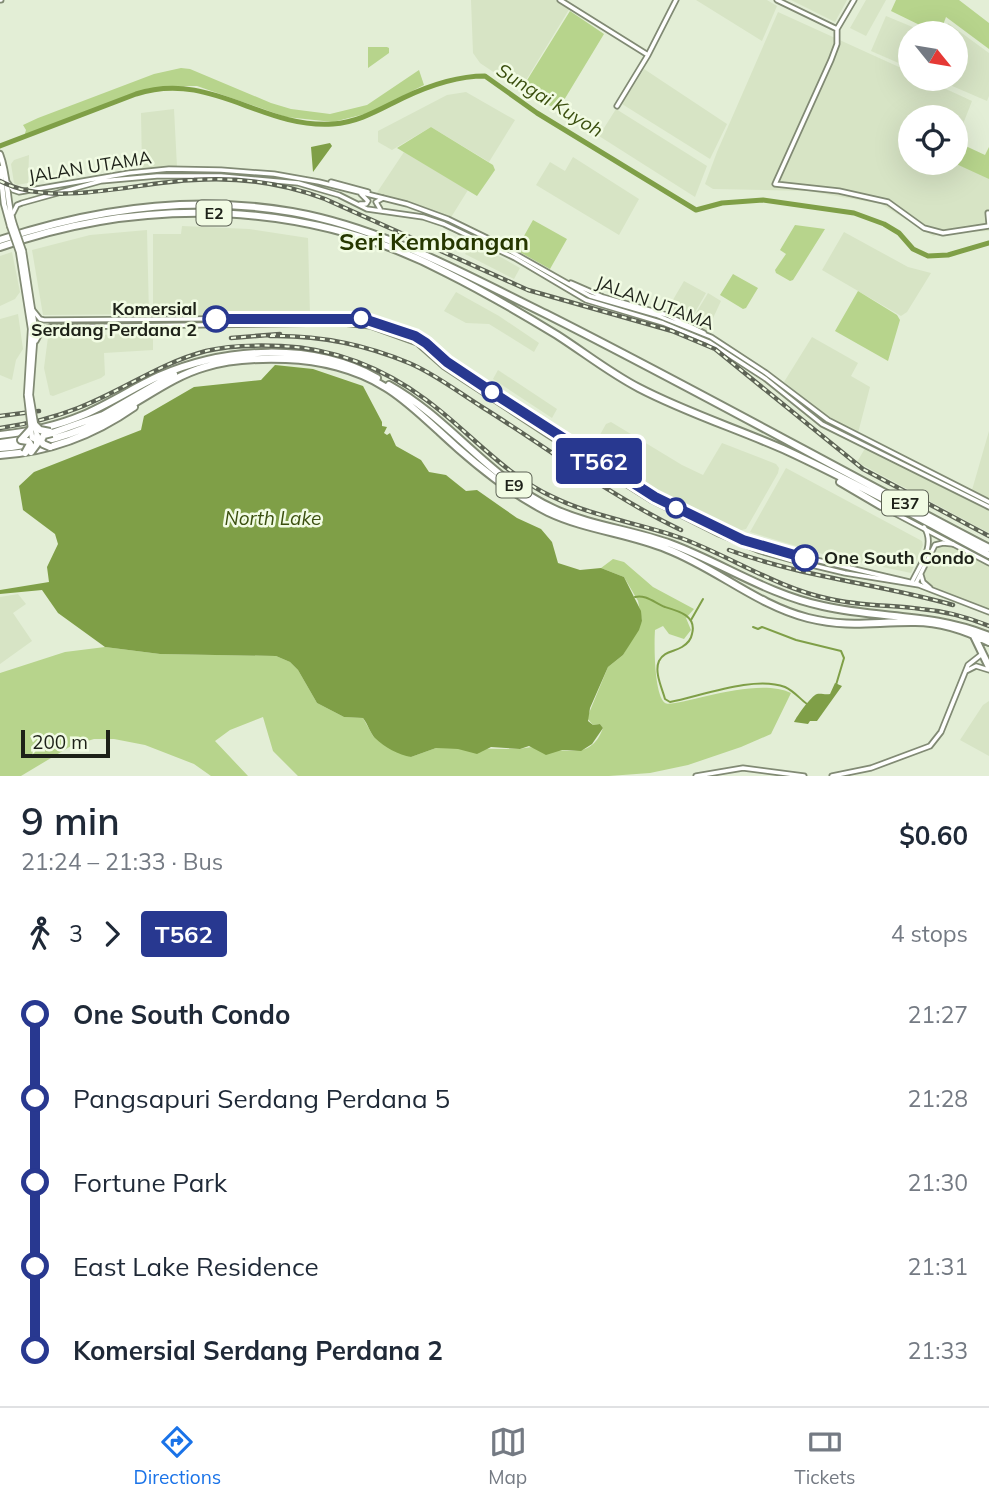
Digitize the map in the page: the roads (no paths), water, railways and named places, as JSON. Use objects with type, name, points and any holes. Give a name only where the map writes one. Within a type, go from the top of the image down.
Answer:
[{"type":"highway","name":"E2","points":[[0,240],[58,222],[142,208],[234,206],[293,212],[346,224],[432,257],[662,374]]},
{"type":"highway","name":"E2","points":[[0,247],[87,222],[155,214],[243,214],[316,224],[381,244],[444,271],[550,331],[638,387]]},
{"type":"highway","name":"E9","points":[[0,435],[37,429],[75,418],[181,368],[231,356],[270,353],[298,355],[347,366],[369,374],[402,392],[494,471],[558,511],[671,544],[776,591],[811,603],[873,614],[933,619],[989,636]]},
{"type":"highway","name":"E9","points":[[0,448],[72,433],[109,418],[183,375],[204,367],[231,361],[285,359],[332,366],[387,388],[494,478],[527,501],[570,522],[667,548],[770,604],[792,613],[826,622],[854,625],[922,622],[953,628],[989,642]]},
{"type":"highway","points":[[50,447],[41,440],[44,435],[78,425],[113,410],[181,368]]},
{"type":"highway","name":"E37","points":[[662,374],[988,546]]},
{"type":"highway","name":"E37","points":[[638,387],[684,409],[781,448],[989,555]]},
{"type":"highway","points":[[0,455],[28,453],[92,431],[125,413],[145,396]]},
{"type":"highway","points":[[21,440],[33,427],[52,433]]},
{"type":"highway","points":[[28,453],[36,446],[37,436]]},
{"type":"highway","points":[[0,443],[27,441],[30,444],[28,453]]},
{"type":"highway","points":[[832,473],[840,482],[881,506]]},
{"type":"highway","points":[[973,635],[986,653],[988,666]]},
{"type":"main road","points":[[0,155],[12,226]]},
{"type":"main road","points":[[0,168],[4,204],[21,251],[35,329],[29,395]]},
{"type":"main road","points":[[21,251],[31,328],[29,395],[33,439],[36,440],[37,436]]},
{"type":"street","points":[[561,0],[648,55]]},
{"type":"street","points":[[617,106],[648,55],[676,0]]},
{"type":"street","points":[[777,0],[837,30]]},
{"type":"street","points":[[854,0],[837,30],[837,44],[775,184],[851,193],[888,202],[924,228],[943,233],[987,225],[988,213]]},
{"type":"street","name":"JALAN UTAMA","points":[[6,178],[13,190],[31,190],[93,178],[169,169],[248,171],[319,182],[407,204],[448,219],[590,296],[656,315],[705,334],[766,373],[828,420],[989,504]]},
{"type":"street","name":"JALAN UTAMA","points":[[12,218],[17,205],[29,200],[101,181],[179,175],[298,183],[339,194],[367,209],[444,224],[515,258],[586,300],[703,338],[766,379],[822,424],[989,504]]},
{"type":"street","points":[[319,182],[335,183],[383,198]]},
{"type":"street","points":[[29,200],[23,195],[31,190]]},
{"type":"street","points":[[356,191],[368,201],[364,205],[358,204]]},
{"type":"street","points":[[383,198],[378,200],[376,205],[389,212]]},
{"type":"street","points":[[32,308],[44,320],[85,319],[92,324],[121,326],[342,323],[370,326],[417,342],[443,366],[568,444]]},
{"type":"street","points":[[34,347],[44,328],[114,320],[370,320],[420,338],[447,362],[659,505],[732,540],[777,556],[915,584]]},
{"type":"street","points":[[114,320],[121,326]]},
{"type":"street","points":[[151,320],[155,326]]},
{"type":"street","points":[[881,506],[989,564]]},
{"type":"street","points":[[915,584],[929,544],[924,527]]},
{"type":"street","points":[[903,579],[919,572],[935,545],[953,544]]},
{"type":"street","points":[[845,570],[903,579],[989,612]]},
{"type":"street","points":[[919,572],[923,582],[931,590]]},
{"type":"street","points":[[832,776],[871,768],[930,746],[941,732],[971,660],[986,653]]},
{"type":"street","points":[[976,659],[988,666]]},
{"type":"street","points":[[965,672],[976,666],[988,666]]},
{"type":"street","points":[[696,776],[743,768],[804,776]]},
{"type":"water","points":[[330,143],[332,146],[313,172],[311,147]]},
{"type":"water","name":"North Lake","points":[[275,365],[313,369],[363,386],[382,426],[387,427],[384,433],[390,433],[396,446],[421,460],[429,472],[446,475],[466,491],[477,490],[517,518],[541,529],[552,542],[558,563],[580,570],[601,568],[624,577],[641,611],[642,621],[623,655],[608,667],[590,708],[588,721],[593,725],[600,724],[603,728],[592,744],[581,751],[562,750],[546,755],[529,746],[520,749],[491,747],[477,754],[458,749],[436,748],[411,757],[406,756],[392,750],[373,736],[363,718],[344,717],[317,703],[298,670],[290,662],[276,656],[160,654],[105,647],[58,613],[42,590],[0,594],[0,590],[49,582],[47,567],[58,544],[55,534],[23,510],[19,486],[34,472],[141,430],[144,416],[194,387],[261,380]]},
{"type":"water","points":[[835,683],[842,686],[817,721],[810,721],[808,724],[794,722],[811,698],[817,694],[830,694]]},
{"type":"waterway","name":"Sungai Kuyoh","points":[[0,146],[136,94],[163,89],[188,89],[212,94],[282,118],[333,124],[361,118],[443,82],[485,76],[537,113],[696,210],[722,203],[763,200],[854,213],[884,224],[899,233],[913,249],[928,256],[948,255],[989,243]]},
{"type":"waterway","points":[[635,597],[646,598],[686,615],[692,623],[692,634],[688,642],[664,655],[659,661],[658,675],[665,699],[670,702],[759,683],[785,687],[807,704]]},
{"type":"waterway","points":[[691,620],[703,599]]},
{"type":"waterway","points":[[753,627],[762,627],[796,640],[841,651],[844,658],[836,685]]},
{"type":"railway","points":[[0,181],[21,189],[69,194],[171,182],[228,179],[261,182],[309,193],[528,290],[672,331],[715,349],[863,469],[989,536]]},
{"type":"railway","points":[[231,338],[280,334]]},
{"type":"railway","points":[[270,336],[341,342],[392,356],[419,367],[604,487],[681,530]]},
{"type":"railway","points":[[0,428],[69,412],[173,363],[206,351],[262,346],[320,351],[375,369],[409,388],[441,411],[518,476],[569,504],[681,538],[810,594],[853,603],[939,611],[989,626]]},
{"type":"railway","points":[[0,416],[39,411]]},
{"type":"railway","points":[[729,550],[812,574],[953,605]]},
{"type":"place","name":"Komersial Serdang Perdana 2","points":[[216,319]]},
{"type":"place","name":"One South Condo","points":[[805,558]]},
{"type":"district","name":"Seri Kembangan","points":[[434,242]]}]
